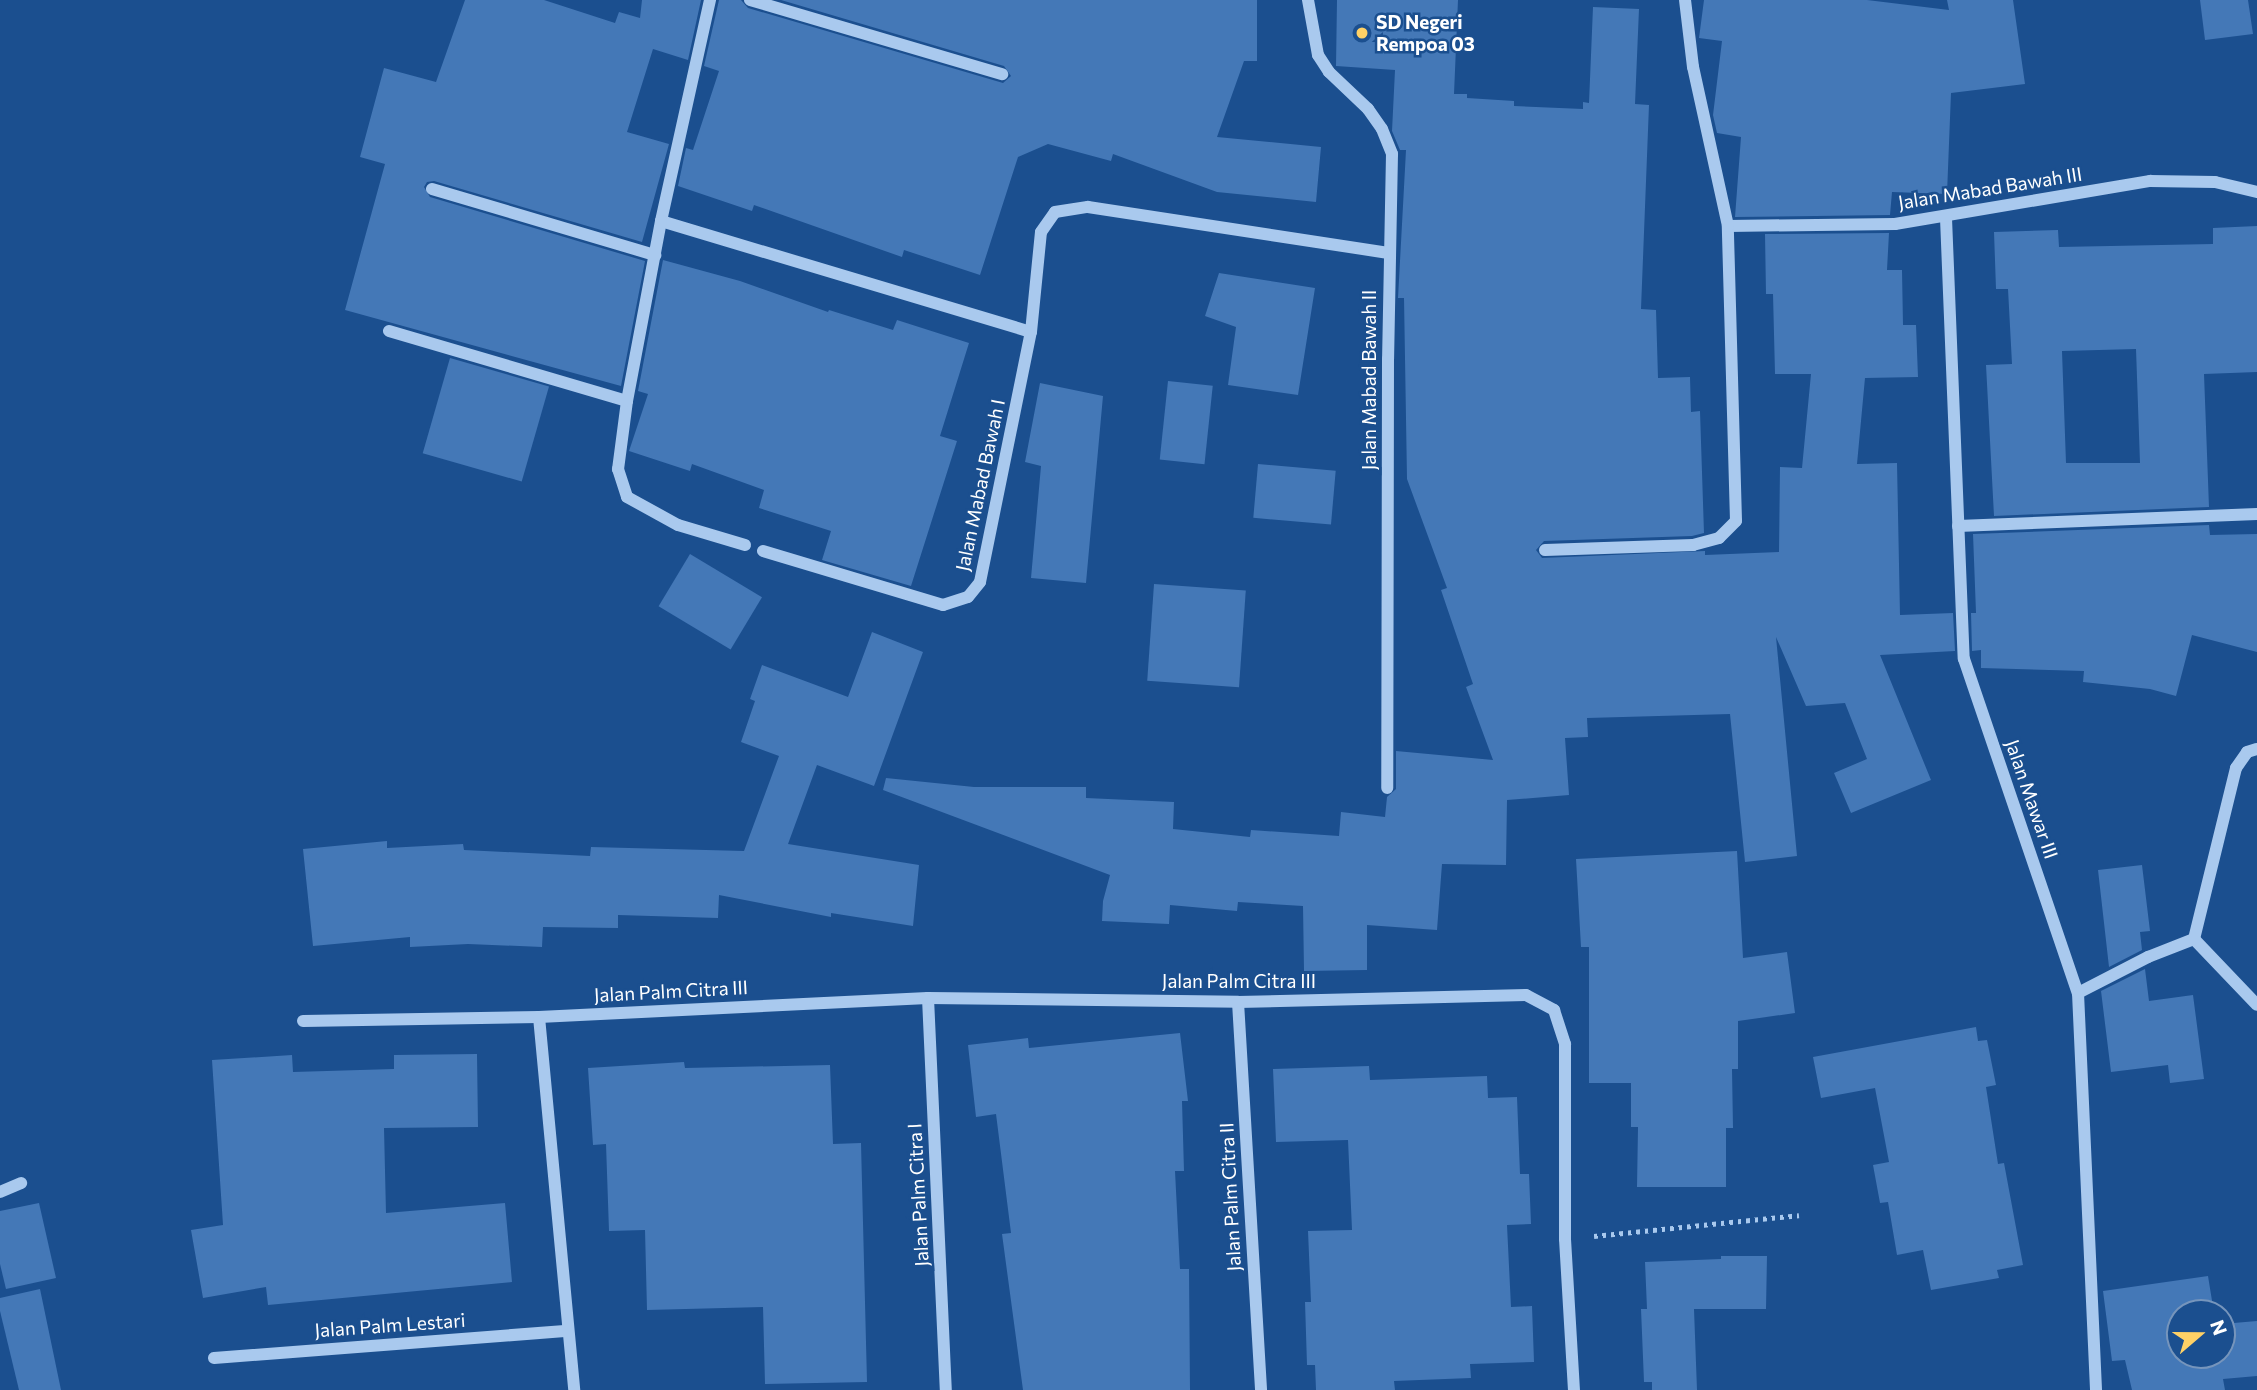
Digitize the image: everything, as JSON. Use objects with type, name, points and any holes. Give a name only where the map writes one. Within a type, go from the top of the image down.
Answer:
[{"type":"street","points":[[710,0],[661,220],[627,401],[618,469],[627,498],[678,525],[745,545]]},
{"type":"street","points":[[750,0],[1002,74]]},
{"type":"street","name":"Jalan Mabad Bawah II","points":[[1308,0],[1318,55],[1329,72],[1368,110],[1382,129],[1392,154],[1389,253],[1387,788]]},
{"type":"street","points":[[1545,550],[1693,545],[1719,538],[1731,528],[1737,514],[1728,226],[1693,67],[1685,0]]},
{"type":"street","name":"Jalan Mabad Bawah III","points":[[1728,226],[1895,224],[1946,218],[2151,181],[2214,182],[2257,192]]},
{"type":"street","points":[[432,190],[655,254]]},
{"type":"street","name":"Jalan Mabad Bawah I","points":[[763,551],[943,605],[968,597],[980,582],[1031,331],[1041,232],[1055,212],[1088,207],[1389,253]]},
{"type":"street","name":"Jalan Mawar III","points":[[1946,218],[1964,659],[2078,993],[2096,1390]]},
{"type":"street","points":[[661,220],[1031,331]]},
{"type":"street","points":[[389,331],[627,401]]},
{"type":"street","points":[[1958,526],[2257,514]]},
{"type":"street","points":[[2194,939],[2236,768],[2246,752],[2257,749]]},
{"type":"street","points":[[2078,993],[2148,957],[2194,939]]},
{"type":"street","points":[[2194,939],[2257,1005]]},
{"type":"street","name":"Jalan Palm Citra III","points":[[303,1021],[539,1017],[928,998],[1238,1002],[1526,995],[1554,1010],[1565,1044],[1565,1239],[1574,1390]]},
{"type":"street","name":"Jalan Palm Citra I","points":[[928,998],[946,1390]]},
{"type":"street","name":"Jalan Palm Citra II","points":[[1238,1002],[1261,1390]]},
{"type":"street","points":[[539,1017],[574,1390]]},
{"type":"street","points":[[0,1192],[21,1183]]},
{"type":"street","name":"Jalan Palm Lestari","points":[[214,1357],[568,1331]]},
{"type":"path","points":[[1565,1239],[1798,1215]]},
{"type":"building","points":[[465,0],[544,0],[615,23],[619,12],[640,18],[642,0],[701,0],[688,60],[653,49],[627,132],[669,144],[642,242],[434,181],[427,182],[424,187],[430,197],[645,261],[621,386],[345,310],[385,164],[360,157],[384,68],[436,82]]},
{"type":"building","points":[[719,0],[741,0],[748,8],[1003,83],[1011,76],[1004,66],[781,0],[1257,0],[1257,61],[1244,61],[1217,137],[1321,147],[1316,202],[1217,192],[1113,154],[1111,161],[1048,144],[1018,157],[980,275],[904,250],[902,257],[754,205],[752,211],[678,186],[686,148],[693,150],[719,71],[704,66]]},
{"type":"building","points":[[1337,0],[1458,0],[1454,94],[1467,94],[1467,98],[1514,101],[1514,106],[1583,109],[1583,102],[1589,103],[1593,7],[1639,9],[1635,104],[1649,105],[1641,309],[1656,310],[1658,378],[1690,377],[1691,412],[1700,411],[1704,533],[1692,536],[1544,541],[1536,550],[1542,558],[1705,551],[1705,555],[1779,552],[1780,467],[1802,468],[1811,374],[1775,374],[1773,294],[1766,294],[1765,234],[1889,233],[1887,270],[1902,270],[1903,325],[1916,325],[1918,377],[1865,378],[1857,464],[1897,463],[1900,615],[1953,613],[1955,651],[1880,655],[1931,780],[1851,813],[1834,773],[1867,759],[1845,703],[1806,706],[1776,637],[1797,856],[1745,862],[1730,714],[1587,718],[1588,737],[1565,738],[1569,795],[1507,800],[1506,865],[1442,864],[1437,930],[1367,925],[1367,970],[1304,971],[1303,906],[1238,902],[1237,911],[1170,905],[1169,924],[1102,921],[1103,901],[1110,875],[883,790],[886,778],[974,787],[1086,787],[1086,798],[1174,802],[1173,829],[1250,837],[1251,830],[1339,836],[1341,812],[1385,817],[1387,797],[1396,789],[1396,751],[1493,760],[1466,687],[1473,684],[1441,590],[1447,588],[1407,479],[1404,298],[1398,298],[1406,150],[1400,150],[1392,131],[1395,70],[1336,66]]},
{"type":"building","points":[[1704,0],[1867,0],[1949,10],[1947,0],[2013,0],[2025,84],[1951,93],[1947,194],[1892,192],[1890,215],[1735,217],[1741,137],[1717,133],[1713,115],[1722,41],[1699,38]]},
{"type":"building","points":[[2200,0],[2248,0],[2253,34],[2205,40]]},
{"type":"building","points":[[2257,226],[2257,372],[2204,374],[2209,507],[1994,516],[1986,365],[2012,364],[2008,289],[1996,289],[1994,232],[2058,230],[2059,247],[2213,244],[2213,228]],"holes":[[[2136,349],[2140,463],[2066,463],[2062,351]]]},
{"type":"building","points":[[663,260],[740,281],[828,312],[829,310],[893,330],[897,320],[969,343],[940,436],[957,441],[911,586],[822,560],[831,531],[759,508],[764,490],[692,464],[690,471],[629,451],[648,394],[638,391]]},
{"type":"building","points":[[1219,273],[1315,288],[1298,395],[1228,385],[1236,327],[1205,316]]},
{"type":"building","points":[[450,358],[549,386],[522,482],[423,453]]},
{"type":"building","points":[[1168,381],[1213,386],[1204,464],[1160,460]]},
{"type":"building","points":[[1040,383],[1103,396],[1086,583],[1031,578],[1041,466],[1025,462]]},
{"type":"building","points":[[1258,464],[1336,471],[1331,525],[1253,518]]},
{"type":"building","points":[[2209,525],[2210,535],[2257,534],[2257,652],[2192,635],[2176,696],[2150,689],[2083,682],[2084,671],[1981,668],[1981,650],[1972,651],[1971,613],[1976,613],[1973,534]]},
{"type":"building","points":[[690,554],[762,597],[731,650],[659,606]]},
{"type":"building","points":[[1154,584],[1246,590],[1239,687],[1147,681]]},
{"type":"building","points":[[872,632],[923,652],[874,786],[817,765],[788,844],[919,865],[913,926],[831,913],[831,917],[719,895],[718,918],[618,915],[618,928],[543,927],[542,947],[468,944],[410,947],[410,937],[313,946],[303,849],[387,841],[387,848],[463,844],[464,850],[590,856],[591,847],[744,851],[779,756],[741,742],[755,701],[750,699],[762,665],[848,697]]},
{"type":"building","points":[[1737,851],[1743,958],[1787,952],[1795,1013],[1738,1021],[1738,1069],[1732,1069],[1733,1128],[1726,1128],[1726,1187],[1637,1187],[1638,1127],[1631,1127],[1631,1083],[1589,1083],[1589,947],[1581,947],[1576,859]]},
{"type":"building","points":[[2142,865],[2150,931],[2140,932],[2142,950],[2109,967],[2098,870]]},
{"type":"building","points":[[2145,969],[2149,1001],[2193,995],[2204,1079],[2170,1083],[2168,1065],[2111,1072],[2101,991]]},
{"type":"building","points":[[1976,1027],[1978,1041],[1987,1040],[1996,1085],[1986,1087],[1998,1164],[2004,1163],[2023,1265],[1997,1270],[1999,1278],[1931,1290],[1923,1250],[1897,1255],[1888,1202],[1880,1203],[1873,1165],[1889,1162],[1875,1088],[1821,1098],[1813,1057]]},
{"type":"building","points":[[1180,1033],[1188,1101],[1182,1101],[1184,1171],[1175,1171],[1180,1269],[1189,1269],[1190,1390],[1023,1390],[1002,1234],[1011,1233],[996,1114],[976,1117],[968,1045],[1028,1038],[1029,1048]]},
{"type":"building","points":[[477,1054],[478,1127],[384,1128],[386,1213],[505,1203],[512,1282],[268,1305],[266,1287],[203,1298],[191,1230],[223,1225],[212,1060],[292,1055],[293,1072],[394,1069],[394,1055]]},
{"type":"building","points":[[684,1062],[685,1068],[830,1065],[833,1144],[861,1143],[867,1382],[765,1384],[763,1307],[647,1310],[645,1230],[609,1231],[606,1144],[593,1145],[588,1068]]},
{"type":"building","points":[[1369,1066],[1370,1080],[1487,1076],[1488,1098],[1517,1097],[1520,1174],[1529,1174],[1531,1224],[1507,1225],[1511,1307],[1532,1306],[1534,1362],[1470,1364],[1471,1378],[1394,1381],[1395,1390],[1316,1390],[1315,1365],[1307,1365],[1305,1302],[1311,1302],[1308,1231],[1352,1230],[1348,1140],[1276,1142],[1273,1069]]},
{"type":"building","points":[[39,1203],[56,1278],[6,1289],[0,1264],[0,1211]]},
{"type":"building","points":[[1721,1256],[1767,1256],[1766,1309],[1694,1309],[1697,1390],[1652,1390],[1652,1382],[1644,1382],[1641,1309],[1647,1309],[1645,1262],[1721,1259]]},
{"type":"building","points":[[2208,1276],[2212,1299],[2166,1299],[2166,1369],[2236,1369],[2236,1323],[2257,1321],[2257,1376],[2223,1379],[2225,1390],[2132,1390],[2125,1360],[2112,1361],[2103,1291]]},
{"type":"building","points":[[40,1289],[61,1390],[19,1390],[0,1311],[0,1298]]},
{"type":"place","name":"SD Negeri Rempoa 03","points":[[1362,33]]}]
